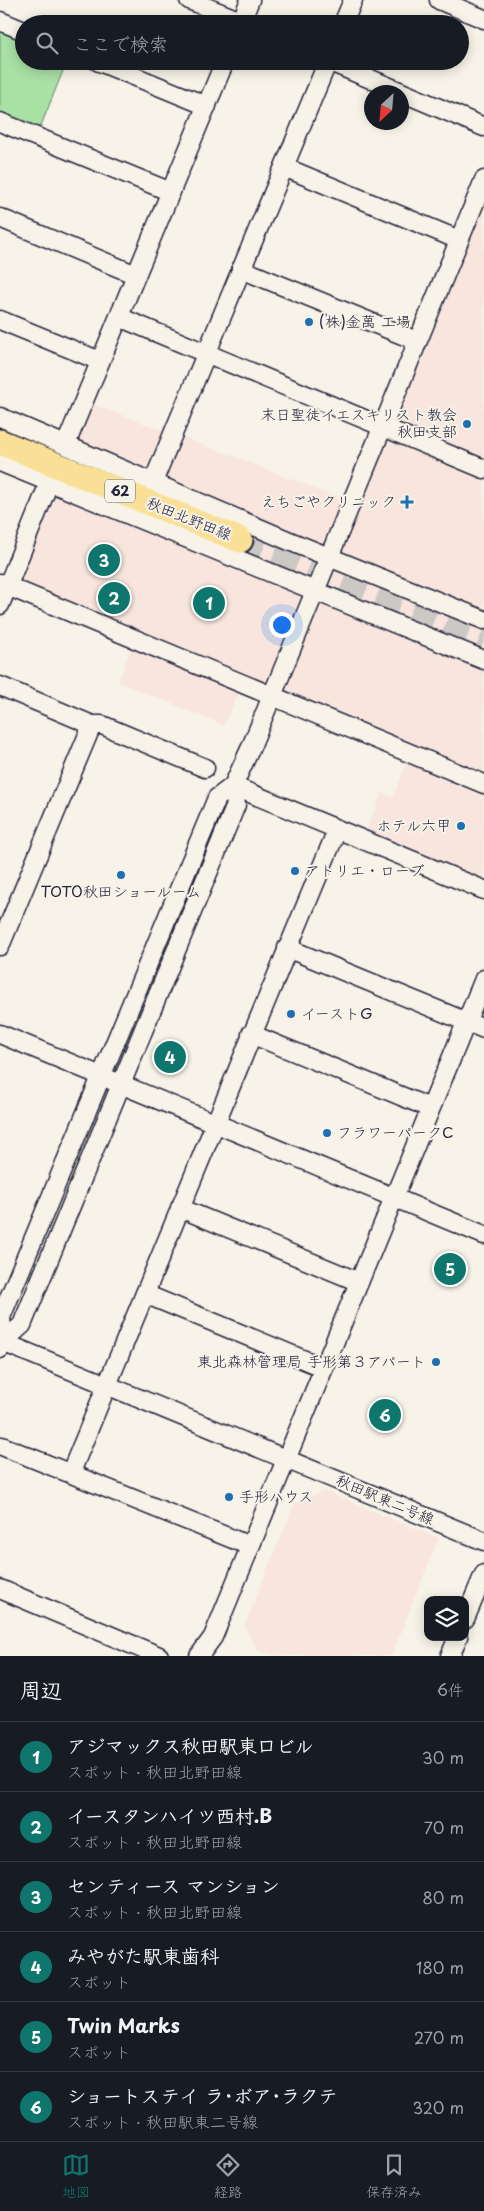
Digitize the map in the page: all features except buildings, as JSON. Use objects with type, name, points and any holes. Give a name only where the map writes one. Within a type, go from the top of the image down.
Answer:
[{"type":"highway","name":"秋田北野田線","points":[[0,442],[240,540]]},
{"type":"street","points":[[189,0],[226,15]]},
{"type":"street","points":[[244,15],[250,0]]},
{"type":"street","points":[[347,15],[353,0]]},
{"type":"street","points":[[439,0],[484,18]]},
{"type":"street","points":[[0,21],[15,27]]},
{"type":"street","points":[[120,70],[206,106]]},
{"type":"street","points":[[66,444],[221,70]]},
{"type":"street","points":[[153,482],[324,70]]},
{"type":"street","points":[[349,70],[484,127]]},
{"type":"street","points":[[0,122],[171,192]]},
{"type":"street","points":[[284,167],[459,240]]},
{"type":"street","points":[[1,1344],[1,1317],[101,1076],[217,798],[233,786],[272,696],[484,180]]},
{"type":"street","points":[[0,218],[136,275]]},
{"type":"street","points":[[241,269],[417,341]]},
{"type":"street","points":[[119,317],[484,469]]},
{"type":"street","points":[[0,320],[100,361]]},
{"type":"street","points":[[0,417],[328,557],[484,620]]},
{"type":"street","points":[[0,462],[484,660]]},
{"type":"street","points":[[0,605],[4,585],[50,483]]},
{"type":"street","points":[[4,585],[484,784]]},
{"type":"street","points":[[0,686],[92,725],[102,725],[205,768]]},
{"type":"street","points":[[0,946],[92,725]]},
{"type":"street","points":[[233,786],[484,890]]},
{"type":"street","points":[[1,1344],[22,1325],[236,805],[233,786]]},
{"type":"street","points":[[71,1472],[337,830]]},
{"type":"street","points":[[287,948],[484,1028]]},
{"type":"street","points":[[199,1656],[213,1637],[484,979]]},
{"type":"street","points":[[0,1034],[484,1234]]},
{"type":"street","points":[[251,1034],[430,1108]]},
{"type":"street","points":[[180,1208],[359,1282]]},
{"type":"street","points":[[145,1294],[324,1368]]},
{"type":"street","name":"秋田駅東二号線","points":[[1,1344],[287,1459],[484,1541]]},
{"type":"street","points":[[2,1446],[71,1472],[250,1546]]},
{"type":"street","points":[[469,1610],[484,1574]]},
{"type":"street","points":[[0,1589],[159,1656]]},
{"type":"street","points":[[450,1656],[456,1641]]},
{"type":"shaded area","points":[[484,168],[484,774],[245,678],[224,725],[118,682],[133,644],[15,594],[86,402],[231,455],[346,501]]},
{"type":"shaded area","points":[[407,763],[484,796],[484,882],[365,833],[382,793],[393,797]]},
{"type":"shaded area","points":[[325,1491],[439,1538],[391,1656],[277,1656],[258,1651],[244,1626],[295,1503]]},
{"type":"green space","points":[[0,27],[15,33],[15,70],[63,70],[38,133],[0,117]]},
{"type":"tunnel","points":[[240,540],[484,641]]},
{"type":"place","name":"(株)金萬 工場","points":[[309,322]]},
{"type":"place","name":"末日聖徒イエスキリスト教会 秋田支部","points":[[467,424]]},
{"type":"place","name":"えちごやクリニック","points":[[407,502]]},
{"type":"place","name":"センティース マンション","points":[[104,560]]},
{"type":"place","name":"イースタンハイツ西村.B","points":[[114,598]]},
{"type":"place","name":"アジマックス秋田駅東口ビル","points":[[209,603]]},
{"type":"place","name":"ホテル六甲","points":[[461,826]]},
{"type":"place","name":"アトリエ・ローブ","points":[[295,871]]},
{"type":"place","name":"TOTO秋田ショールーム","points":[[121,875]]},
{"type":"place","name":"イーストG","points":[[291,1014]]},
{"type":"place","name":"みやがた駅東歯科","points":[[170,1057]]},
{"type":"place","name":"フラワーパークC","points":[[327,1133]]},
{"type":"place","name":"Twin Marks","points":[[450,1269]]},
{"type":"place","name":"東北森林管理局 手形第３アパート","points":[[436,1362]]},
{"type":"place","name":"ショートステイ ラ･ボア･ラクテ","points":[[385,1415]]},
{"type":"place","name":"手形ハウス","points":[[229,1497]]}]
